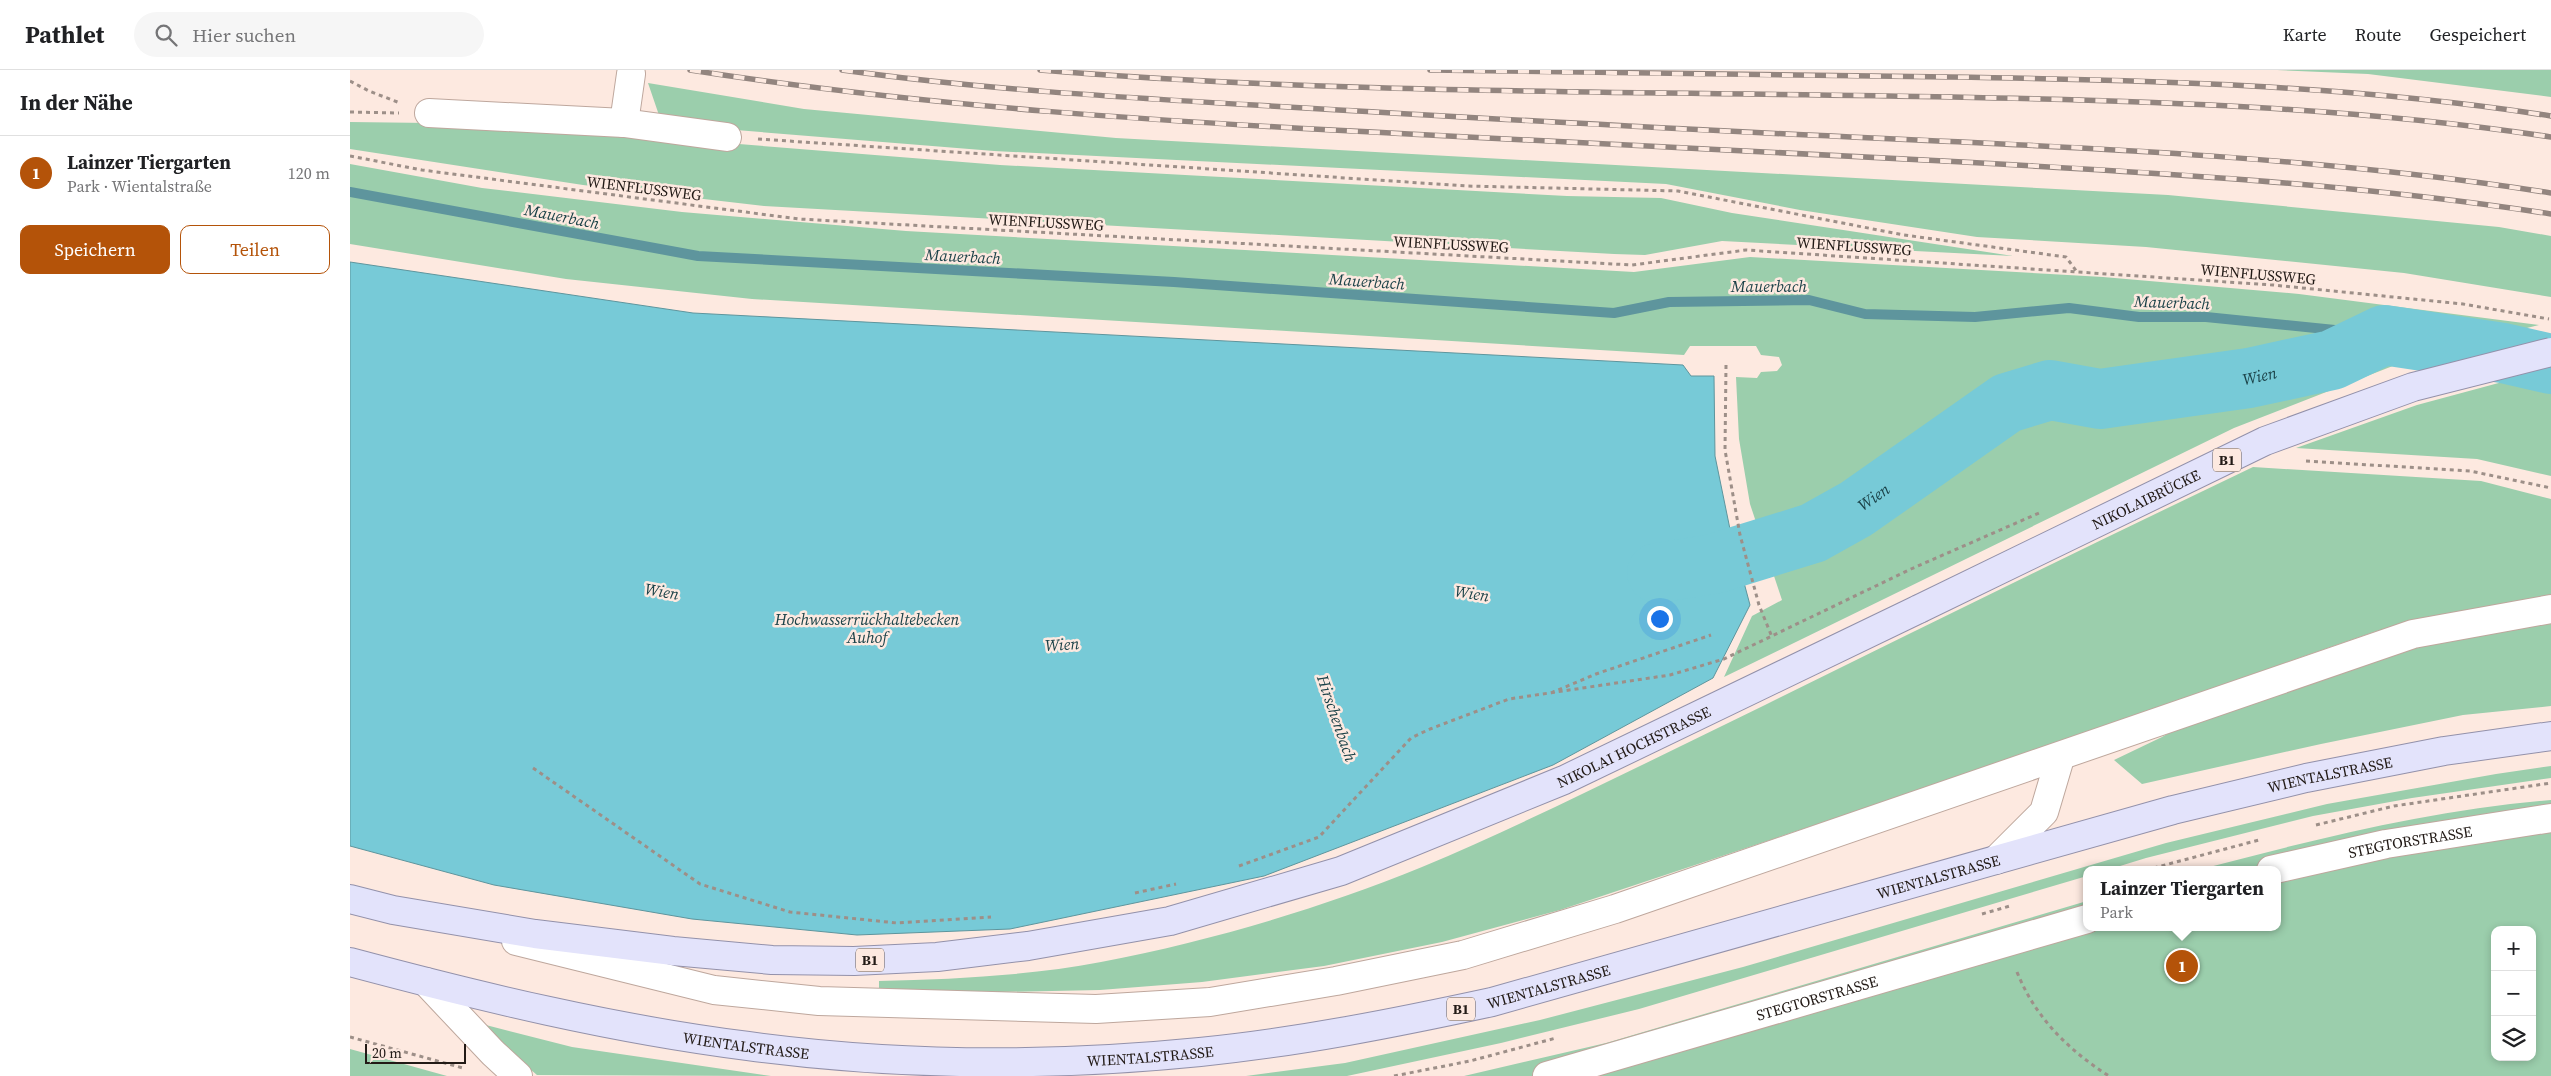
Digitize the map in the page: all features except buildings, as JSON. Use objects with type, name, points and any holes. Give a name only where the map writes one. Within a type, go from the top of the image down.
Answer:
[{"type":"main road","name":"NIKOLAIBRÜCKE","points":[[1919,608],[2265,441],[2412,387],[2551,352]]},
{"type":"main road","name":"NIKOLAI HOCHSTRASSE","points":[[393,910],[535,934],[673,951],[772,960],[864,960],[937,957],[1028,946],[1170,922],[1341,870],[1564,780],[1919,608]]},
{"type":"main road","name":"WIENTALSTRASSE","points":[[350,962],[544,1011],[739,1045],[859,1058],[960,1061],[1080,1060],[1198,1052],[1285,1042],[1391,1024],[1492,1002],[2173,810],[2306,778],[2444,751],[2551,736]]},
{"type":"main road","name":"B1","points":[[350,898],[393,910]]},
{"type":"lane","points":[[624,123],[631,74]]},
{"type":"lane","points":[[429,113],[624,123],[727,137]]},
{"type":"lane","points":[[393,910],[724,991],[819,1002],[1096,1009],[1210,1002],[1336,981],[1463,955],[1616,909],[2060,758],[2413,634],[2551,609]]},
{"type":"lane","points":[[1996,860],[2044,812],[2060,758]]},
{"type":"lane","name":"STEGTORSTRASSE","points":[[2281,868],[2386,844],[2551,818]]},
{"type":"lane","name":"STEGTORSTRASSE","points":[[1547,1076],[2005,941],[2083,920]]},
{"type":"lane","points":[[426,982],[493,1053],[518,1076]]},
{"type":"lane","points":[[916,1076],[960,1061]]},
{"type":"path","points":[[350,81],[368,91],[429,113]]},
{"type":"path","points":[[350,112],[429,113]]},
{"type":"path","points":[[727,137],[1467,186],[1678,192],[1904,235],[2066,257],[2078,272]]},
{"type":"path","name":"WIENFLUSSWEG","points":[[350,156],[422,170],[798,220],[1632,265],[1746,250],[2273,285],[2453,303],[2551,320]]},
{"type":"path","points":[[1726,365],[1725,450],[1740,535],[1759,605],[1772,636]]},
{"type":"path","points":[[1546,695],[1596,674],[1711,635]]},
{"type":"path","points":[[1230,869],[1319,838],[1351,806],[1411,738],[1430,729],[1509,699],[1670,675],[1724,659]]},
{"type":"path","points":[[533,768],[700,884],[790,912],[896,923],[993,916]]},
{"type":"path","points":[[1127,895],[1184,882]]},
{"type":"path","points":[[2005,941],[2026,995],[2058,1037],[2109,1076]]},
{"type":"path","points":[[350,1037],[465,1068]]},
{"type":"green space","points":[[2277,70],[2551,70],[2551,97],[2368,74]]},
{"type":"green space","points":[[648,83],[804,109],[1116,138],[2168,195],[2499,227],[2551,236],[2551,297],[2404,273],[2146,247],[1977,237],[1800,210],[1666,184],[994,151],[662,124]]},
{"type":"green space","points":[[350,122],[512,124],[1000,165],[1567,196],[1661,198],[1732,213],[2013,256],[1722,241],[1645,255],[1614,254],[764,206],[583,185],[350,149]]},
{"type":"green space","points":[[350,164],[482,188],[682,212],[906,231],[1634,272],[1750,257],[2103,277],[2299,294],[2539,325],[2426,353],[2234,428],[1724,677],[1752,616],[1782,600],[1750,504],[1739,439],[1736,377],[1757,378],[1761,372],[1777,371],[1782,365],[1779,357],[1761,355],[1756,346],[1690,346],[1684,355],[752,299],[566,279],[350,244]]},
{"type":"green space","points":[[2532,374],[2551,379],[2551,476],[2477,459],[2296,448],[2417,405]]},
{"type":"green space","points":[[2253,467],[2481,481],[2551,499],[2551,598],[2510,603],[2377,631],[1899,797],[1560,910],[1442,942],[1324,966],[1202,982],[1100,990],[999,992],[879,989],[879,981],[1018,974],[1074,967],[1142,954],[1223,934],[1344,897],[1422,867],[1551,809]]},
{"type":"green space","points":[[2551,618],[2551,706],[2463,715],[2142,784],[2114,760],[2162,737],[2229,699],[2416,641]]},
{"type":"green space","points":[[2551,766],[2551,778],[2412,798],[2313,816],[2120,866],[2088,866],[2166,843],[2327,804]]},
{"type":"green space","points":[[2551,800],[2551,1076],[1464,1076],[1606,1043],[2083,902],[2083,931],[2281,931],[2281,866],[2214,866],[2329,837],[2418,818],[2507,804]]},
{"type":"green space","points":[[2083,867],[2083,877],[1639,1009],[1501,1043],[1347,1076],[1246,1076],[1345,1063],[1540,1020],[1743,967]]},
{"type":"green space","points":[[482,1024],[572,1047],[771,1076],[537,1075],[487,1032]]},
{"type":"green space","points":[[350,1049],[447,1076],[350,1076]]},
{"type":"water","name":"Hochwasserrückhaltebecken Auhof","points":[[350,262],[693,313],[1683,365],[1691,376],[1714,376],[1715,456],[1731,534],[1750,605],[1713,678],[1553,765],[1264,876],[1010,929],[857,935],[692,919],[494,885],[350,846]]},
{"type":"waterway","name":"Mauerbach","points":[[350,192],[698,256],[1174,282],[1614,313],[1669,302],[1809,300],[1865,314],[1975,317],[2069,308],[2139,317],[2206,317],[2384,335]]},
{"type":"waterway","name":"Wien","points":[[1657,573],[1713,564],[1813,533],[1856,509],[2007,403],[2050,390],[2100,399],[2249,378],[2332,360],[2384,335],[2503,353],[2551,364]]},
{"type":"railway","points":[[690,70],[869,94],[1138,118],[2172,174],[2400,194],[2551,214]]},
{"type":"railway","points":[[842,70],[893,77],[1047,92],[1151,99],[1564,123],[2213,156],[2382,171],[2551,193]]},
{"type":"railway","points":[[1040,70],[1154,78],[1382,88],[1952,97],[2253,107],[2402,119],[2551,137]]},
{"type":"railway","points":[[1430,70],[2175,82],[2401,97],[2551,116]]},
{"type":"place","name":"Lainzer Tiergarten","points":[[2182,966]]},
{"type":"water label","name":"Hirschenbach","points":[[1337,718]]}]
